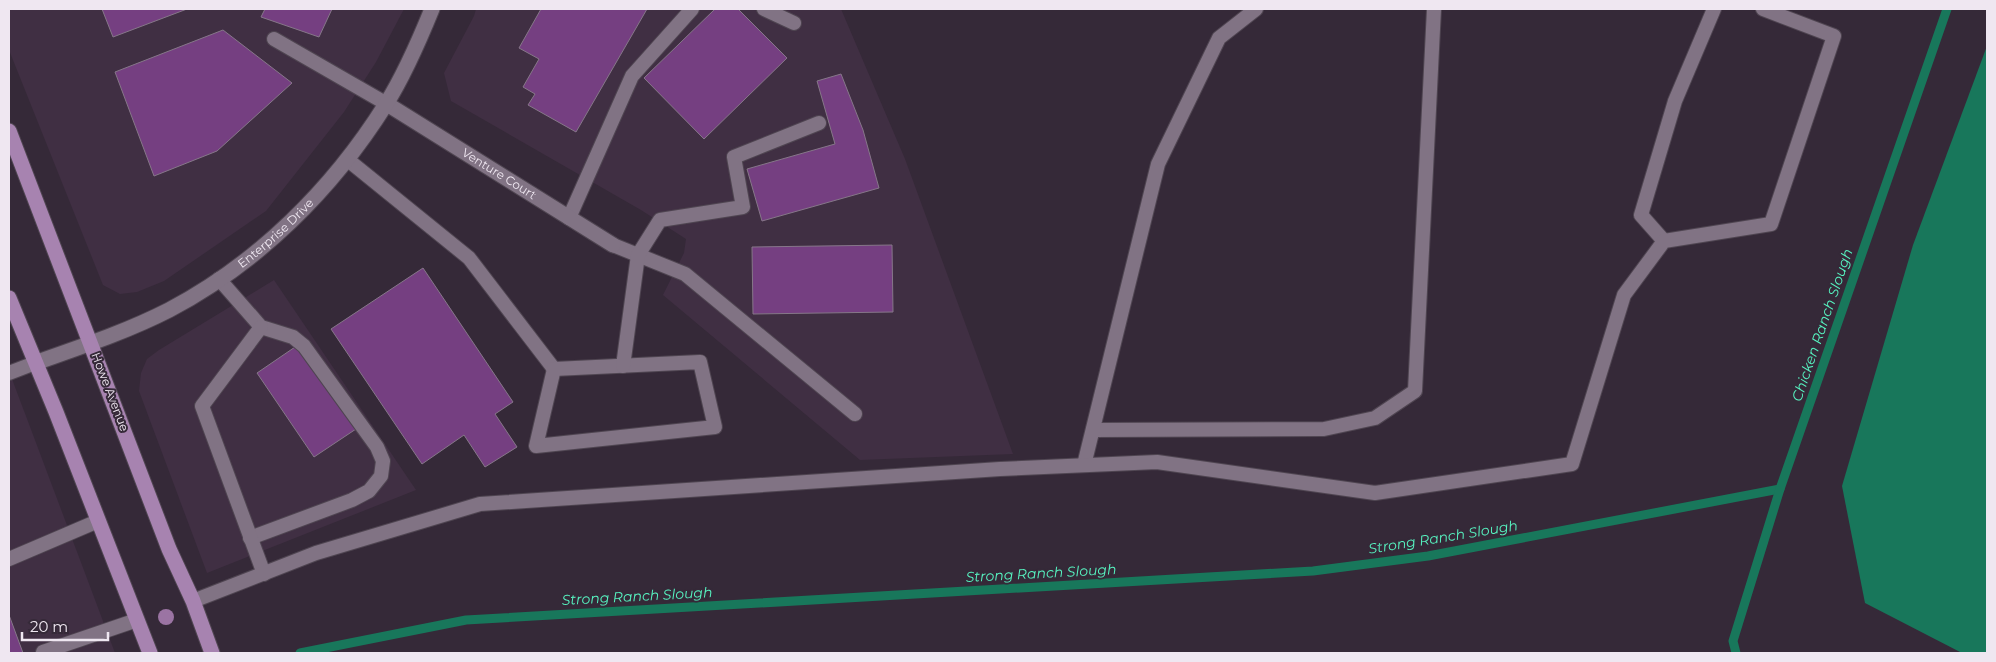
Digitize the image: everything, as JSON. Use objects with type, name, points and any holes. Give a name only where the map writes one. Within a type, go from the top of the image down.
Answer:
[{"type":"main road","name":"Howe Avenue","points":[[9,131],[169,549],[211,651]]},
{"type":"main road","points":[[9,298],[150,653]]},
{"type":"street","name":"Enterprise Drive","points":[[35,363],[91,343],[168,310],[219,280],[266,244],[309,204],[348,160],[386,104],[415,51],[432,9]]},
{"type":"street","name":"Venture Court","points":[[386,104],[614,245]]},
{"type":"lane","points":[[569,218],[632,76],[692,9]]},
{"type":"lane","points":[[764,9],[794,23]]},
{"type":"lane","points":[[1084,465],[1158,164],[1219,38],[1256,9]]},
{"type":"lane","points":[[1094,430],[1324,429],[1375,418],[1415,392],[1434,9]]},
{"type":"lane","points":[[1664,241],[1641,215],[1675,102],[1714,9]]},
{"type":"lane","points":[[192,601],[316,553],[480,504],[1084,465],[1157,462],[1375,494],[1572,464],[1624,295],[1664,241],[1771,224],[1834,36],[1763,9]]},
{"type":"lane","points":[[274,39],[386,104]]},
{"type":"lane","points":[[623,366],[638,255],[660,220],[743,207],[734,157],[819,123]]},
{"type":"lane","points":[[348,160],[469,258],[554,369]]},
{"type":"lane","points":[[614,245],[685,274],[855,414]]},
{"type":"lane","points":[[219,280],[261,327],[293,338],[304,346],[377,447],[383,461],[381,476],[369,491],[352,500],[250,538]]},
{"type":"lane","points":[[261,327],[202,406],[264,574]]},
{"type":"lane","points":[[700,362],[715,427],[536,446],[554,369],[700,362]]},
{"type":"lane","points":[[9,373],[35,363]]},
{"type":"lane","points":[[9,560],[98,521]]},
{"type":"lane","points":[[43,652],[137,620]]},
{"type":"shaded area","points":[[9,9],[404,9],[376,62],[344,112],[266,211],[164,281],[137,292],[120,294],[103,285],[9,50]]},
{"type":"shaded area","points":[[476,9],[841,9],[905,159],[1013,454],[860,460],[663,295],[684,253],[686,239],[641,210],[451,101],[444,73]]},
{"type":"shaded area","points":[[1987,46],[1987,653],[1962,653],[1865,603],[1842,486],[1913,245]]},
{"type":"shaded area","points":[[274,280],[416,490],[207,573],[139,391],[141,373],[147,359],[159,350]]},
{"type":"shaded area","points":[[9,371],[115,653],[9,653]]},
{"type":"building","points":[[102,9],[187,9],[113,37]]},
{"type":"building","points":[[265,9],[332,9],[319,37],[261,17]]},
{"type":"building","points":[[541,9],[647,9],[576,132],[528,105],[535,94],[523,87],[539,59],[519,48]]},
{"type":"building","points":[[715,9],[738,9],[787,58],[704,139],[644,78]]},
{"type":"building","points":[[223,30],[292,83],[217,151],[154,176],[115,72]]},
{"type":"building","points":[[841,74],[863,130],[879,188],[762,221],[747,169],[835,144],[817,81]]},
{"type":"building","points":[[892,245],[893,312],[753,314],[752,247]]},
{"type":"building","points":[[423,268],[513,402],[495,414],[517,447],[485,467],[464,435],[422,464],[331,329]]},
{"type":"building","points":[[298,345],[356,429],[314,457],[257,373]]},
{"type":"building","points":[[9,615],[23,653],[9,653]]},
{"type":"waterway","name":"Chicken Ranch Slough","points":[[1736,653],[1733,641],[1780,489],[1947,9]]},
{"type":"waterway","name":"Strong Ranch Slough","points":[[300,653],[466,620],[1313,571],[1428,556],[1780,489]]}]
